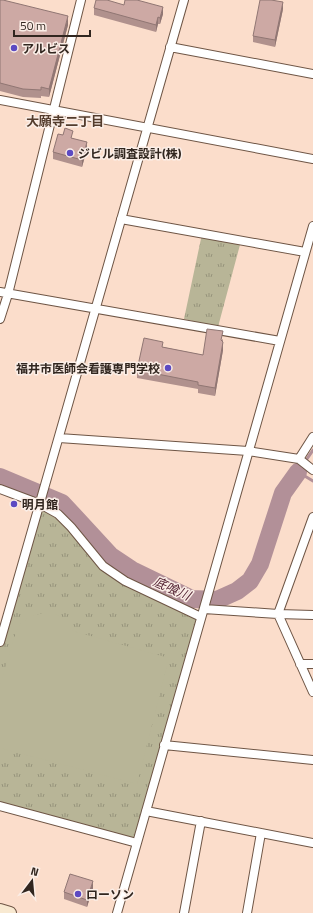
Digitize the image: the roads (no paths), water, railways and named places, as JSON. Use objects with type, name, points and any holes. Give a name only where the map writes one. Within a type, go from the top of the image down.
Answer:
[{"type":"street","points":[[0,319],[4,293],[81,0]]},
{"type":"street","points":[[0,642],[184,0]]},
{"type":"street","points":[[170,47],[313,74]]},
{"type":"street","points":[[0,100],[313,159]]},
{"type":"street","points":[[121,219],[305,252]]},
{"type":"street","points":[[116,913],[313,226]]},
{"type":"street","points":[[4,293],[280,341]]},
{"type":"street","points":[[299,459],[313,437]]},
{"type":"street","points":[[59,438],[248,451],[299,459],[313,470]]},
{"type":"street","points":[[0,489],[40,504],[58,514],[71,527],[103,566],[125,581],[201,617]]},
{"type":"street","points":[[313,518],[278,614],[313,692]]},
{"type":"street","points":[[204,609],[313,615]]},
{"type":"street","points":[[300,664],[313,664]]},
{"type":"street","points":[[164,746],[313,760]]},
{"type":"street","points":[[0,806],[137,843]]},
{"type":"street","points":[[146,811],[313,843]]},
{"type":"street","points":[[184,913],[201,822]]},
{"type":"street","points":[[247,913],[262,833]]},
{"type":"street","points":[[0,910],[10,913]]},
{"type":"waterway","name":"底喰川","points":[[313,450],[298,472],[313,481]]},
{"type":"waterway","name":"底喰川","points":[[0,477],[62,503],[111,556],[132,570],[192,599],[217,600],[237,591],[250,581],[260,564],[283,493],[298,472]]},
{"type":"place","name":"アルビス","points":[[14,48]]},
{"type":"place","name":"ジビル調査設計(株)","points":[[70,153]]},
{"type":"place","name":"福井市医師会看護専門学校","points":[[168,368]]},
{"type":"place","name":"明月館","points":[[14,504]]},
{"type":"place","name":"ローソン","points":[[78,894]]},
{"type":"district","name":"大願寺二丁目","points":[[65,121]]}]
